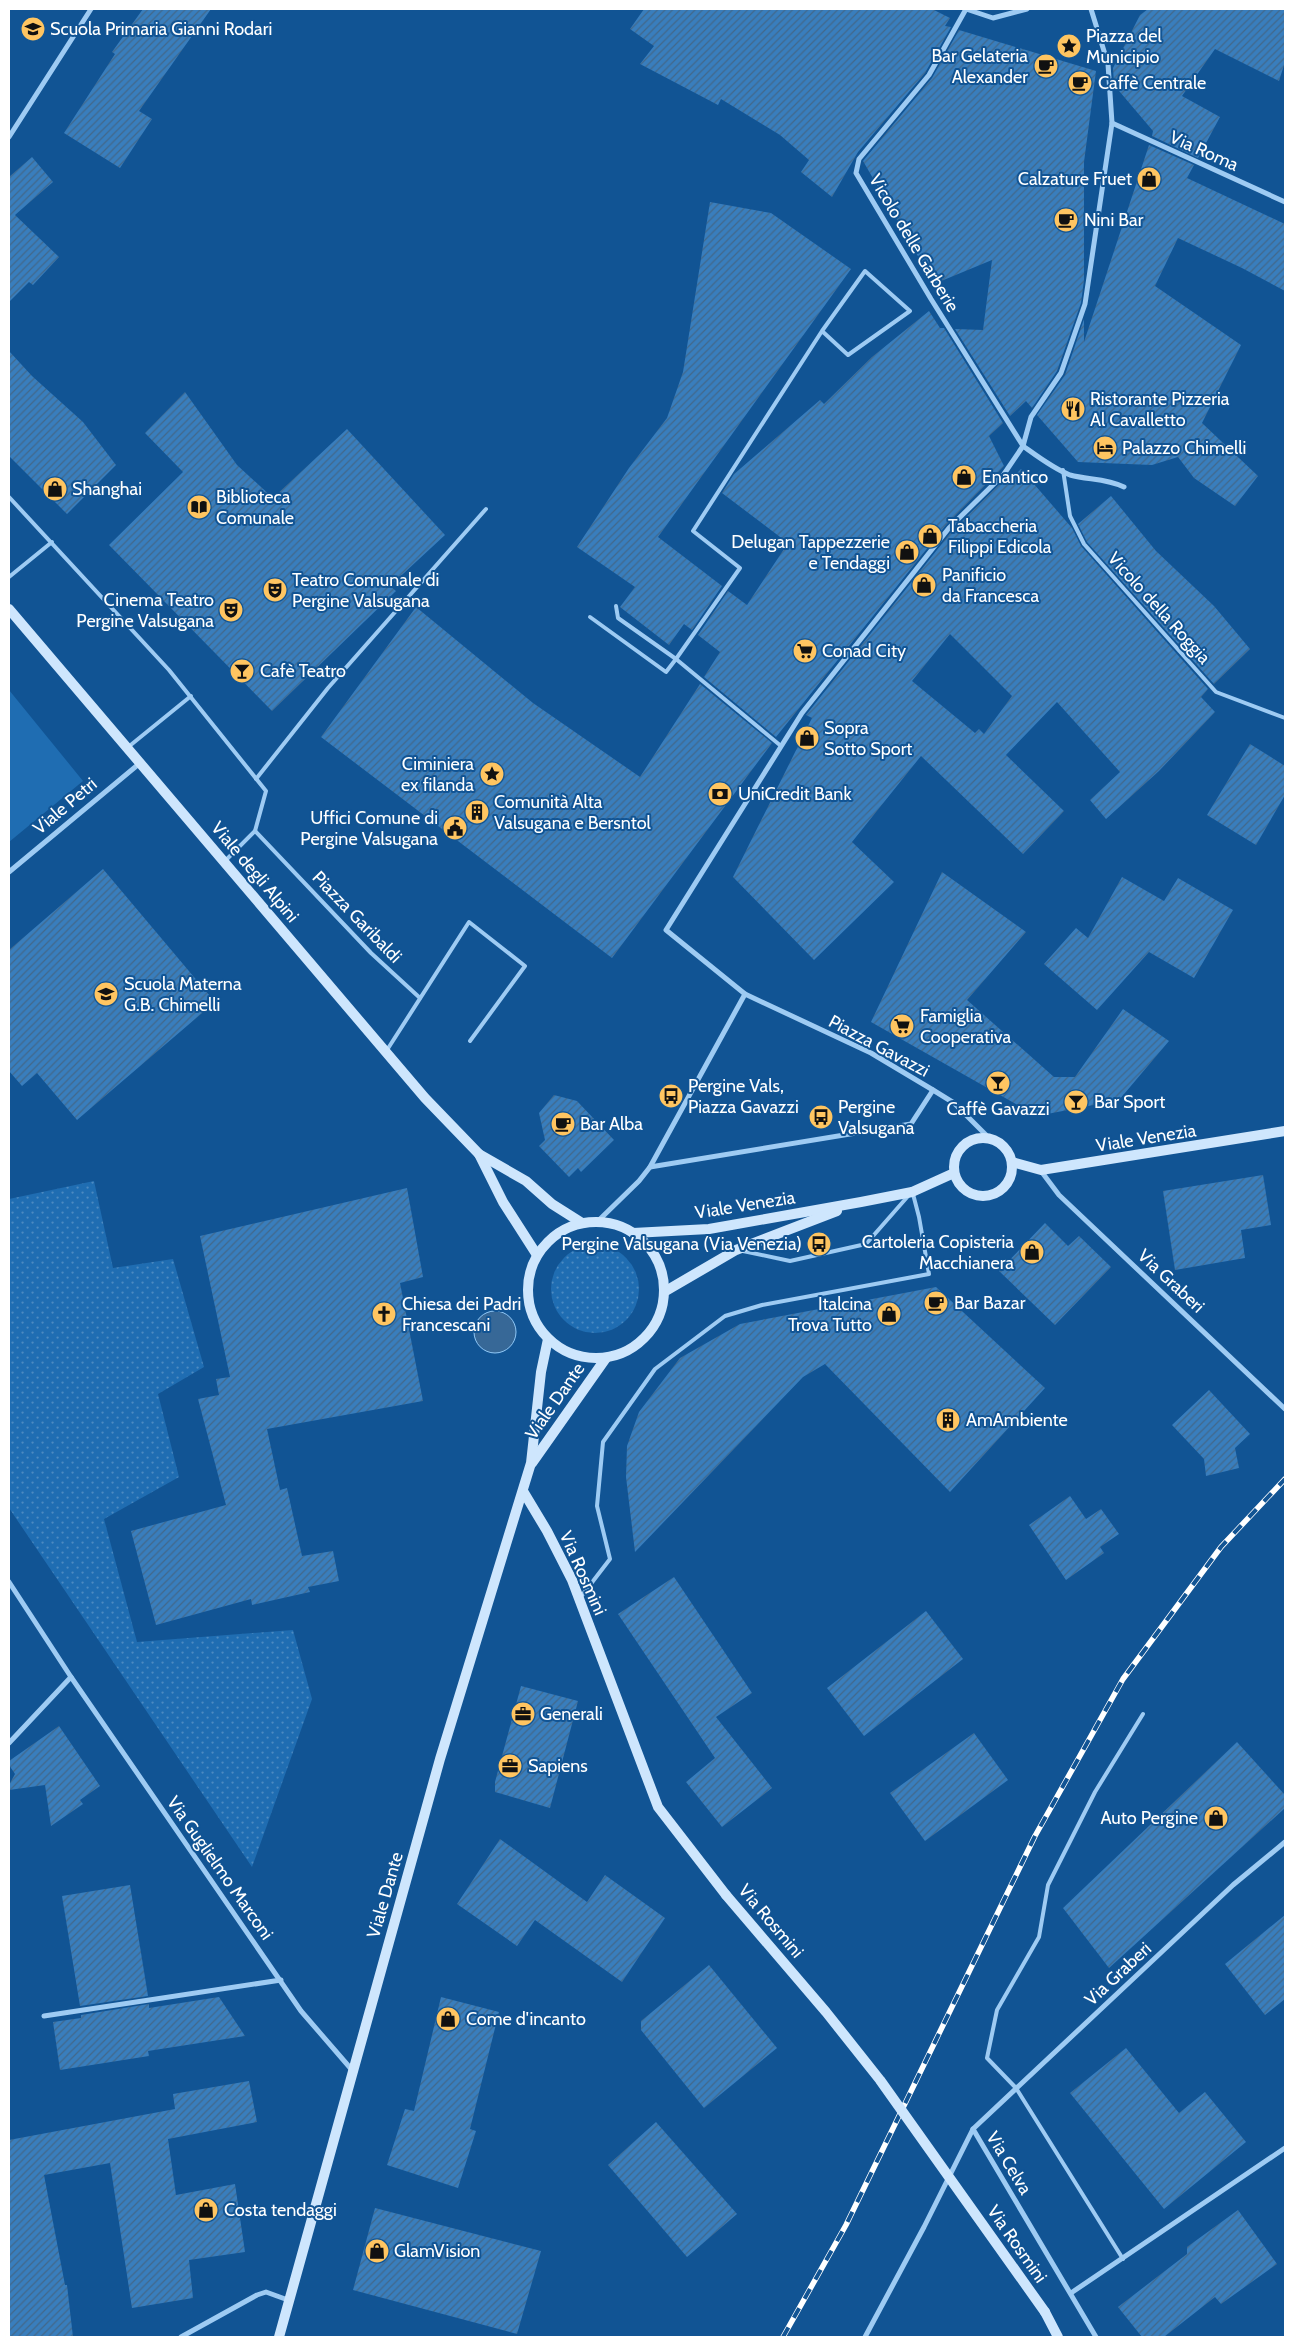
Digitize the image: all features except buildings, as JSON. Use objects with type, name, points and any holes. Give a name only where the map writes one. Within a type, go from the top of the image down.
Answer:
[{"type":"main road","name":"Viale degli Alpini","points":[[9,609],[424,1098],[479,1154]]},
{"type":"main road","name":"Viale Venezia","points":[[1012,1162],[1041,1170],[1285,1131]]},
{"type":"main road","points":[[989,1138],[1004,1147],[1012,1162],[1008,1182],[993,1194],[973,1195],[964,1190],[954,1173],[956,1154],[970,1140],[989,1138]]},
{"type":"main road","points":[[479,1154],[526,1181],[552,1204],[582,1223]]},
{"type":"main road","points":[[479,1154],[503,1202],[538,1255]]},
{"type":"main road","name":"Viale Venezia","points":[[633,1232],[709,1230],[912,1192],[954,1173]]},
{"type":"main road","name":"Viale Venezia","points":[[664,1292],[736,1250],[861,1202]]},
{"type":"main road","points":[[597,1222],[615,1224],[633,1232],[650,1248],[661,1269],[664,1292],[662,1306],[650,1332],[628,1350],[606,1358],[587,1358],[568,1353],[548,1339],[537,1325],[530,1308],[529,1295],[531,1269],[547,1242],[560,1232],[582,1223],[597,1222]]},
{"type":"main road","name":"Viale Dante","points":[[278,2337],[440,1760],[531,1463],[541,1372],[548,1339]]},
{"type":"main road","name":"Viale Dante","points":[[531,1463],[606,1358]]},
{"type":"main road","name":"Via Rosmini","points":[[523,1491],[547,1530],[579,1599],[658,1808],[726,1895],[826,2012],[880,2080],[1045,2312],[1058,2337]]},
{"type":"street","points":[[9,137],[91,9]]},
{"type":"street","points":[[966,9],[993,18],[1027,9]]},
{"type":"street","name":"Vicolo delle Garberie","points":[[966,9],[929,75],[858,159],[856,173],[931,299],[1023,446]]},
{"type":"street","points":[[781,746],[802,713],[950,528],[1004,474],[1023,446],[1031,417],[1061,373],[1085,304],[1112,123],[1108,64],[1091,9]]},
{"type":"street","name":"Via Roma","points":[[1112,123],[1285,202]]},
{"type":"street","points":[[1023,446],[1042,460],[1070,474],[1111,480],[1124,487]]},
{"type":"street","name":"Piazza Gavazzi","points":[[781,746],[666,930],[745,994],[870,1054],[954,1102],[989,1138]]},
{"type":"street","name":"Viale Petri","points":[[9,872],[140,763]]},
{"type":"street","points":[[597,1222],[639,1181],[650,1167],[745,994]]},
{"type":"street","points":[[650,1167],[911,1124],[933,1090]]},
{"type":"street","name":"Via Graberi","points":[[1041,1170],[1059,1195],[1285,1409]]},
{"type":"street","name":"Via Guglielmo Marconi","points":[[9,1582],[71,1677],[301,2011],[352,2070]]},
{"type":"street","points":[[9,1743],[71,1677]]},
{"type":"street","name":"Via Graberi","points":[[973,2129],[1233,1884],[1285,1842]]},
{"type":"street","points":[[44,2016],[281,1980]]},
{"type":"street","name":"Via Celva","points":[[973,2129],[1096,2337]]},
{"type":"street","name":"Via Celva","points":[[865,2337],[924,2227],[973,2129]]},
{"type":"street","points":[[1071,2294],[1285,2148]]},
{"type":"street","points":[[181,2337],[257,2295],[266,2292],[288,2300]]},
{"type":"lane","points":[[590,617],[666,672],[740,568],[693,531],[822,330],[866,271],[910,311],[848,355],[822,330]]},
{"type":"lane","name":"Vicolo della Roggia","points":[[1063,470],[1070,516],[1084,544],[1216,692],[1285,718]]},
{"type":"lane","points":[[9,497],[191,696],[266,791],[255,831],[224,862]]},
{"type":"lane","points":[[256,779],[328,688],[486,509]]},
{"type":"lane","points":[[9,577],[52,542]]},
{"type":"lane","points":[[616,606],[618,618],[676,659],[781,746]]},
{"type":"lane","points":[[127,748],[191,696]]},
{"type":"lane","name":"Piazza Garibaldi","points":[[255,831],[371,953],[420,998]]},
{"type":"lane","points":[[385,1052],[469,922],[525,966],[470,1041]]},
{"type":"lane","points":[[736,1250],[790,1261],[866,1244],[912,1192]]},
{"type":"lane","points":[[579,1599],[610,1559],[597,1506],[603,1442],[655,1369],[725,1316],[762,1305],[929,1274],[919,1217],[912,1192]]},
{"type":"lane","points":[[1123,2259],[1016,2088],[987,2058],[997,2010],[1039,1937],[1048,1885],[1095,1792],[1143,1714]]},
{"type":"shaded area","points":[[9,690],[83,781],[9,842]]},
{"type":"shaded area","points":[[94,1181],[113,1268],[173,1259],[204,1367],[158,1394],[179,1477],[104,1519],[137,1642],[293,1630],[312,1699],[252,1867],[9,1508],[9,1199]]},
{"type":"shaded area","points":[[595,1245],[612,1249],[626,1258],[635,1272],[639,1289],[635,1306],[626,1320],[612,1329],[595,1333],[578,1329],[564,1320],[555,1306],[551,1289],[555,1272],[564,1258],[578,1249]]},
{"type":"shaded area","points":[[491,1311],[499,1311],[510,1317],[516,1332],[510,1347],[499,1353],[491,1353],[480,1347],[474,1336],[474,1328],[480,1317]]},
{"type":"railway","points":[[783,2337],[846,2225],[1035,1836],[1123,1679],[1221,1547],[1285,1479]]},
{"type":"place","name":"Scuola Primaria Gianni Rodari","points":[[33,29]]},
{"type":"place","name":"Piazza del Municipio","points":[[1069,46]]},
{"type":"place","name":"Bar Gelateria Alexander","points":[[1046,66]]},
{"type":"place","name":"Caffè Centrale","points":[[1080,83]]},
{"type":"place","name":"Calzature Fruet","points":[[1149,179]]},
{"type":"place","name":"Nini Bar","points":[[1066,220]]},
{"type":"place","name":"Ristorante Pizzeria Al Cavalletto","points":[[1073,409]]},
{"type":"place","name":"Palazzo Chimelli","points":[[1105,448]]},
{"type":"place","name":"Enantico","points":[[964,477]]},
{"type":"place","name":"Shanghai","points":[[55,489]]},
{"type":"place","name":"Biblioteca Comunale","points":[[199,507]]},
{"type":"place","name":"Tabaccheria Filippi Edicola","points":[[930,536]]},
{"type":"place","name":"Delugan Tappezzerie e Tendaggi","points":[[907,552]]},
{"type":"place","name":"Panificio da Francesca","points":[[924,585]]},
{"type":"place","name":"Teatro Comunale di Pergine Valsugana","points":[[275,590]]},
{"type":"place","name":"Cinema Teatro Pergine Valsugana","points":[[231,610]]},
{"type":"place","name":"Conad City","points":[[805,651]]},
{"type":"place","name":"Cafè Teatro","points":[[242,671]]},
{"type":"place","name":"Sopra Sotto Sport","points":[[807,738]]},
{"type":"place","name":"Ciminiera ex filanda","points":[[492,774]]},
{"type":"place","name":"UniCredit Bank","points":[[720,794]]},
{"type":"place","name":"Comunità Alta Valsugana e Bersntol","points":[[477,812]]},
{"type":"place","name":"Uffici Comune di Pergine Valsugana","points":[[455,828]]},
{"type":"place","name":"Scuola Materna G.B. Chimelli","points":[[106,994]]},
{"type":"place","name":"Famiglia Cooperativa","points":[[902,1026]]},
{"type":"place","name":"Caffè Gavazzi","points":[[998,1083]]},
{"type":"place","name":"Pergine Vals, Piazza Gavazzi","points":[[671,1096]]},
{"type":"place","name":"Bar Sport","points":[[1076,1102]]},
{"type":"place","name":"Pergine Valsugana","points":[[821,1117]]},
{"type":"place","name":"Bar Alba","points":[[563,1124]]},
{"type":"place","name":"Pergine Valsugana (Via Venezia)","points":[[819,1244]]},
{"type":"place","name":"Cartoleria Copisteria Macchianera","points":[[1032,1252]]},
{"type":"place","name":"Bar Bazar","points":[[936,1303]]},
{"type":"place","name":"Chiesa dei Padri Francescani","points":[[384,1314]]},
{"type":"place","name":"Italcina Trova Tutto","points":[[889,1314]]},
{"type":"place","name":"AmAmbiente","points":[[948,1420]]},
{"type":"place","name":"Generali","points":[[523,1714]]},
{"type":"place","name":"Sapiens","points":[[510,1766]]},
{"type":"place","name":"Auto Pergine","points":[[1216,1818]]},
{"type":"place","name":"Come d'incanto","points":[[448,2019]]},
{"type":"place","name":"Costa tendaggi","points":[[206,2210]]},
{"type":"place","name":"GlamVision","points":[[377,2251]]}]
